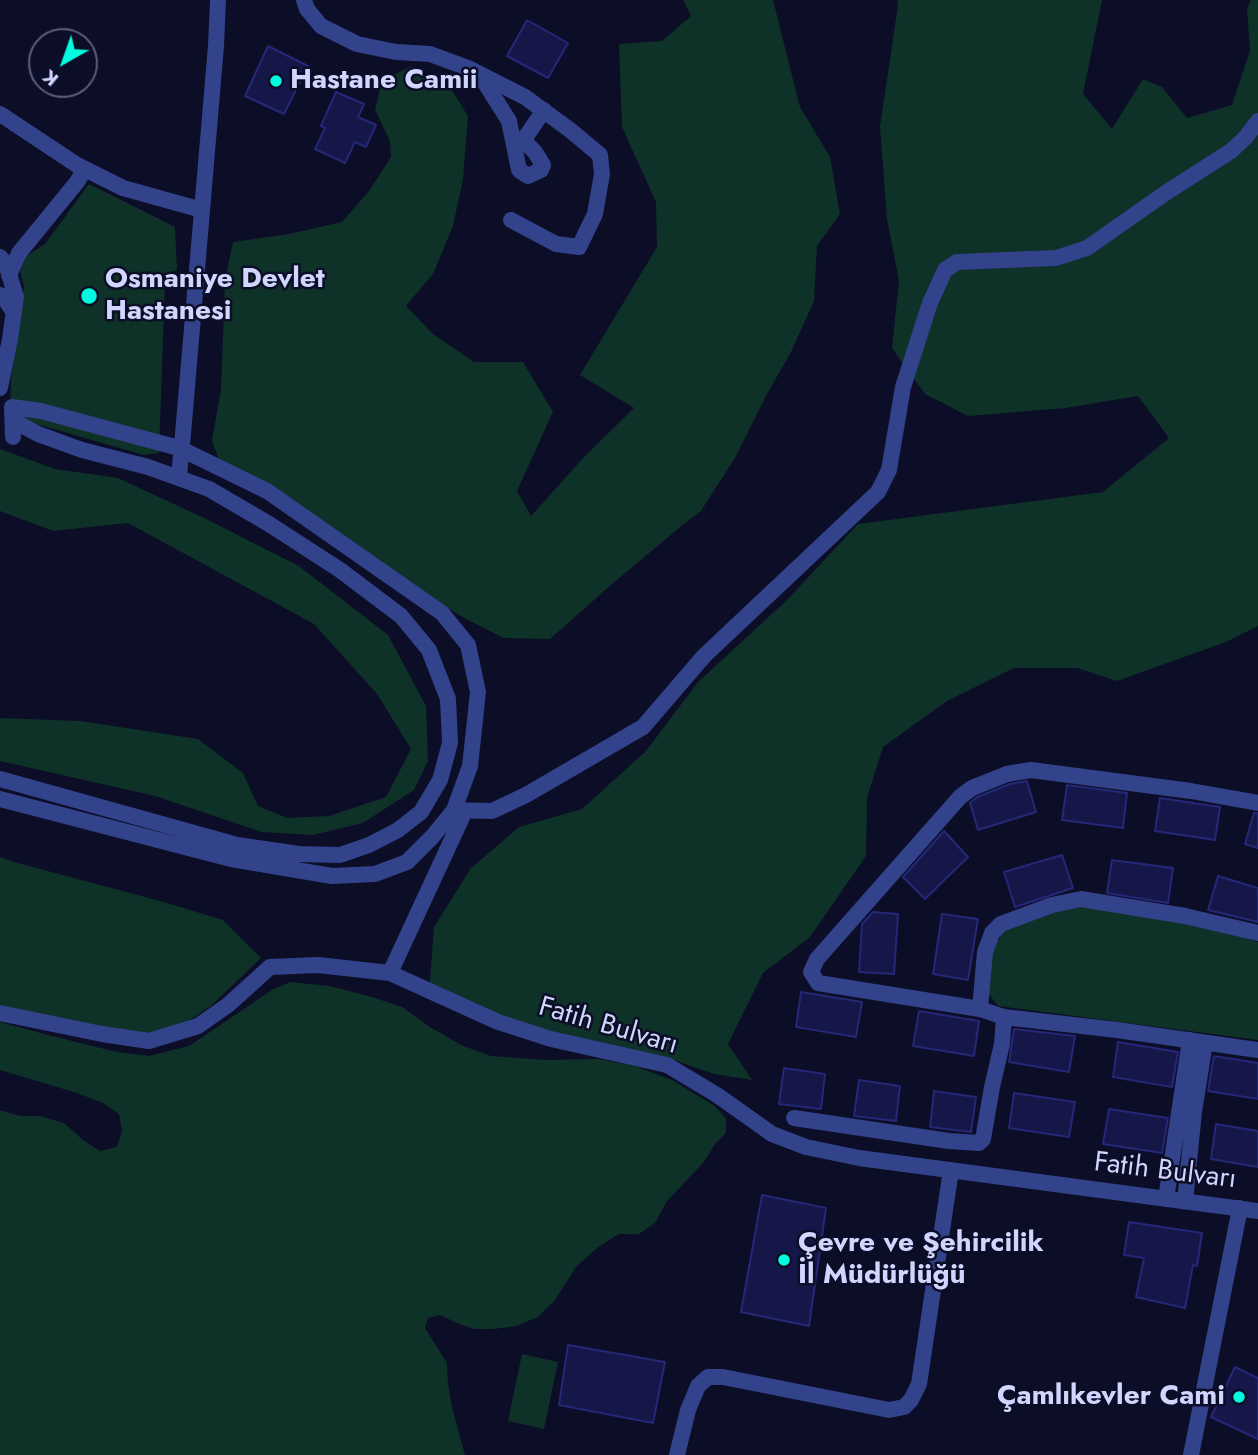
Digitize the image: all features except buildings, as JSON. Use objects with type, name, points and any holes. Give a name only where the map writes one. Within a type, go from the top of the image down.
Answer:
[{"type":"street","points":[[173,476],[179,476],[218,0]]},
{"type":"street","points":[[304,0],[307,9],[321,26],[357,44],[396,52],[430,54],[468,68],[525,97],[600,155],[601,174],[595,214],[579,247],[556,244],[511,220]]},
{"type":"street","points":[[479,73],[509,121],[519,170],[528,176],[541,170],[543,165],[525,138],[544,110]]},
{"type":"street","points":[[0,114],[85,169],[123,188],[202,210]]},
{"type":"street","points":[[0,799],[231,859],[332,876],[375,874],[407,862],[460,810],[492,811],[526,795],[643,727],[704,656],[878,492],[889,470],[903,387],[930,303],[945,270],[957,262],[1056,258],[1087,248],[1231,151],[1258,121]]},
{"type":"street","points":[[9,275],[19,253],[85,169]]},
{"type":"street","points":[[0,257],[6,264],[16,298],[0,388]]},
{"type":"street","points":[[0,295],[14,313]]},
{"type":"street","points":[[7,439],[12,407],[41,411],[181,449],[267,491],[442,613],[468,645],[478,692],[470,766],[460,810],[390,973]]},
{"type":"street","points":[[0,410],[7,439]]},
{"type":"street","points":[[0,779],[237,845],[299,854],[340,855],[369,845],[398,830],[421,812],[440,779],[450,743],[448,699],[429,650],[401,616],[340,570],[209,489],[148,467],[82,450],[38,434],[13,421],[7,439]]},
{"type":"street","points":[[1258,803],[1191,791],[1031,770],[1007,774],[972,788],[960,797],[817,959],[811,972],[818,983],[980,1009],[1004,1017],[1258,1050]]},
{"type":"street","points":[[980,1009],[985,952],[992,933],[1001,924],[1052,905],[1080,899],[1185,916],[1258,933]]},
{"type":"street","name":"Fatih Bulvarı","points":[[0,1013],[149,1041],[198,1026],[228,1005],[270,967],[318,965],[390,973],[511,1027],[551,1039],[667,1065],[717,1095],[772,1134],[806,1147],[859,1158],[1258,1211]]},
{"type":"street","points":[[794,1118],[979,1143],[983,1139],[1002,1044],[1004,1017]]},
{"type":"street","points":[[1166,1199],[1198,1041]]},
{"type":"street","points":[[1185,1201],[1198,1041]]},
{"type":"street","points":[[677,1455],[688,1410],[698,1386],[708,1377],[723,1377],[889,1410],[904,1407],[911,1400],[919,1384],[951,1170]]},
{"type":"street","points":[[1191,1455],[1240,1208]]},
{"type":"green space","points":[[683,0],[773,0],[800,107],[830,157],[840,214],[817,246],[814,301],[791,352],[735,458],[701,511],[550,639],[503,638],[457,614],[378,560],[222,468],[212,441],[221,389],[225,280],[233,242],[289,234],[342,222],[369,191],[391,157],[390,141],[375,110],[382,81],[411,66],[451,89],[468,116],[463,179],[453,226],[433,274],[406,306],[433,334],[474,362],[523,362],[553,412],[517,491],[531,516],[585,456],[634,408],[580,375],[657,247],[656,202],[622,127],[619,44],[662,41],[691,16]]},
{"type":"green space","points":[[897,0],[1102,0],[1083,94],[1112,129],[1143,79],[1162,87],[1187,118],[1232,105],[1250,51],[1247,8],[1251,0],[1258,0],[1258,626],[1226,642],[1117,681],[1077,668],[1014,668],[947,701],[883,747],[867,798],[866,856],[810,937],[763,973],[728,1044],[752,1080],[714,1074],[659,1055],[498,1030],[429,992],[434,927],[471,868],[519,827],[582,809],[646,751],[698,682],[787,600],[858,524],[1103,492],[1169,438],[1138,396],[1066,408],[968,416],[925,394],[892,348],[899,281],[887,219],[880,126]]},
{"type":"green space","points":[[89,184],[175,227],[177,269],[165,280],[159,453],[144,455],[26,421],[10,412],[11,379],[24,286],[20,271],[25,257],[45,244]]},
{"type":"green space","points":[[0,449],[55,469],[118,478],[204,518],[299,566],[388,635],[426,706],[428,761],[414,790],[363,823],[313,835],[262,832],[155,796],[0,761],[0,718],[80,721],[198,739],[243,773],[258,806],[287,818],[329,816],[386,797],[411,749],[377,694],[314,624],[128,523],[53,531],[0,511]]},
{"type":"green space","points":[[0,857],[223,920],[261,958],[211,1006],[165,1036],[0,1013]]},
{"type":"green space","points":[[1074,905],[1171,917],[1258,942],[1258,1040],[998,1006],[988,993],[991,957],[1002,934],[1009,926]]},
{"type":"green space","points":[[290,982],[330,986],[402,1007],[461,1045],[491,1056],[546,1060],[599,1059],[635,1066],[672,1080],[715,1106],[726,1119],[726,1133],[715,1144],[704,1162],[667,1201],[655,1223],[639,1234],[619,1234],[597,1248],[576,1267],[555,1300],[538,1317],[516,1326],[494,1329],[474,1329],[440,1315],[428,1318],[425,1328],[447,1363],[452,1407],[465,1455],[0,1455],[0,1110],[64,1123],[100,1151],[117,1147],[122,1131],[119,1114],[103,1103],[0,1070],[0,1022],[117,1052],[149,1056],[189,1046],[272,990]]},
{"type":"green space","points":[[522,1354],[558,1362],[544,1429],[508,1421]]},
{"type":"place","name":"Hastane Camii","points":[[276,81]]},
{"type":"place","name":"Osmaniye Devlet Hastanesi","points":[[89,296]]},
{"type":"place","name":"Çevre ve Şehircilik İl Müdürlüğü","points":[[784,1260]]},
{"type":"place","name":"Çamlıkevler Cami","points":[[1239,1397]]}]
